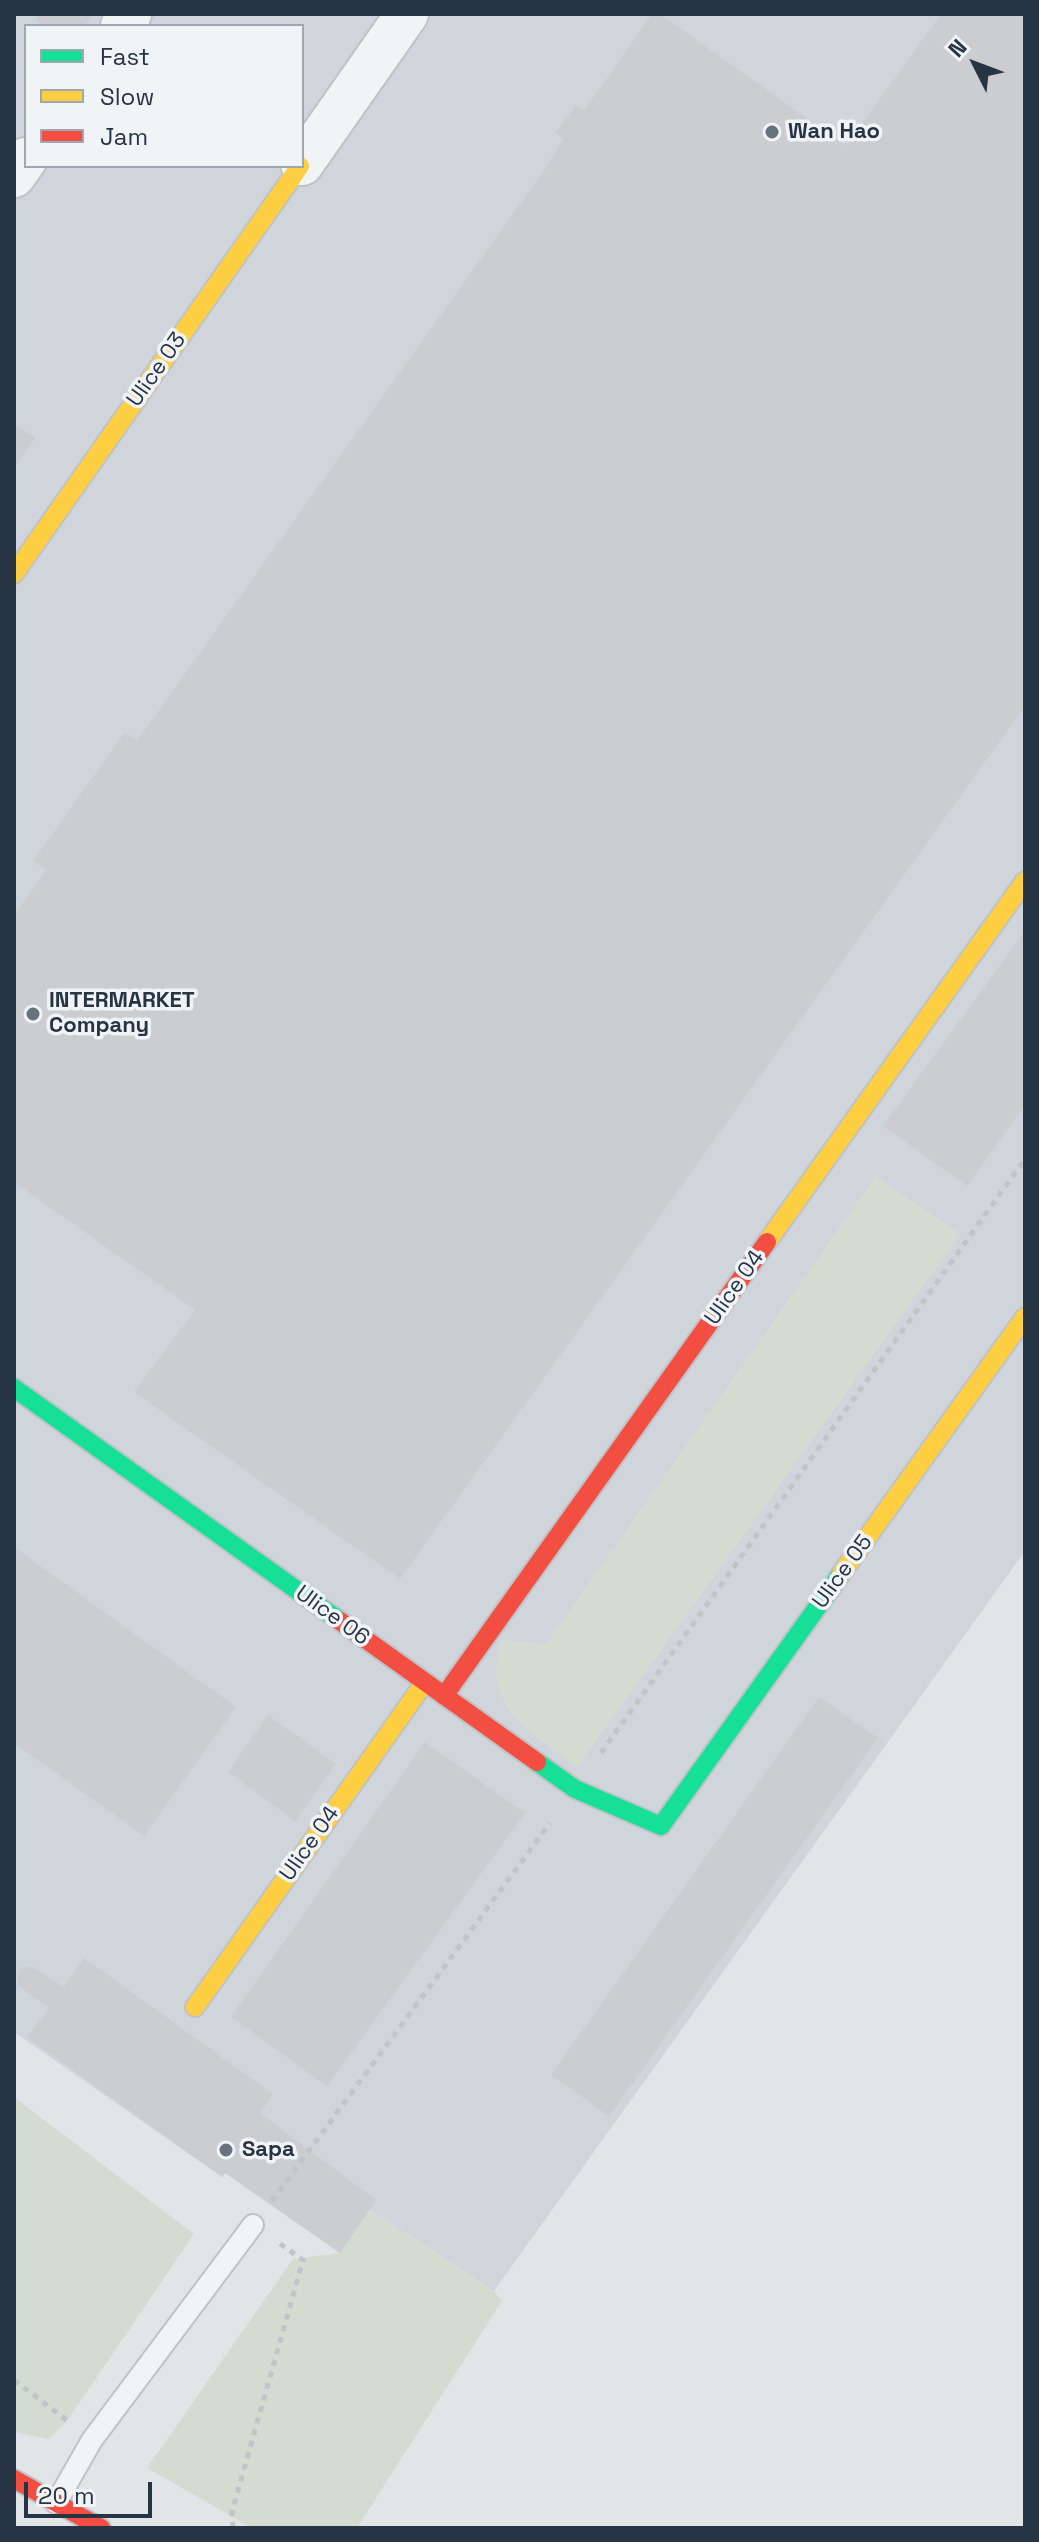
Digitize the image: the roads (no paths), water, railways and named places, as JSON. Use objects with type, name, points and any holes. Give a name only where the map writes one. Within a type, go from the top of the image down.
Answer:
[{"type":"street","name":"Ulice 03","points":[[304,161],[407,14]]},
{"type":"street","name":"Ulice 03","points":[[14,574],[299,168]]},
{"type":"street","name":"Ulice 04","points":[[444,1696],[1025,881]]},
{"type":"street","name":"Ulice 05","points":[[661,1826],[1025,1317]]},
{"type":"street","name":"Ulice 06","points":[[14,1388],[575,1789],[661,1826]]},
{"type":"street","name":"Ulice 04","points":[[195,2007],[425,1682]]},
{"type":"street","points":[[14,2479],[101,2528]]},
{"type":"lane","points":[[56,2503],[92,2440],[253,2225]]},
{"type":"place","name":"Wan Hao","points":[[772,132]]},
{"type":"place","name":"INTERMARKET Company","points":[[33,1014]]},
{"type":"place","name":"Sapa","points":[[226,2150]]}]
